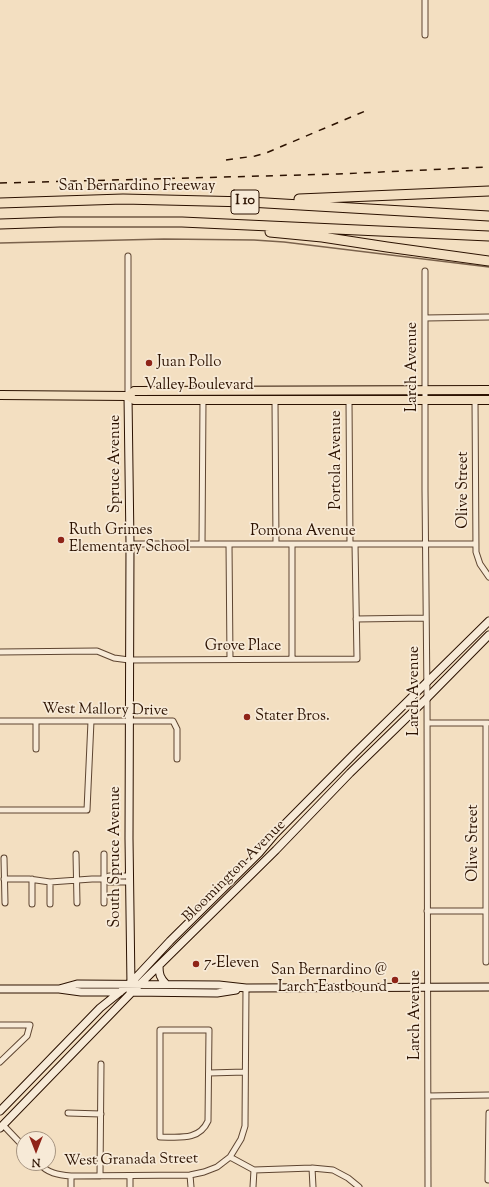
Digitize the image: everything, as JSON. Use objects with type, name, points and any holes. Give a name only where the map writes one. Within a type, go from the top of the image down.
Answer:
[{"type":"highway","points":[[249,202],[489,191]]},
{"type":"highway","name":"San Bernardino Freeway","points":[[0,203],[123,199],[249,202],[489,216]]},
{"type":"highway","name":"I 10","points":[[0,224],[68,222],[188,222],[489,236]]},
{"type":"highway","points":[[188,222],[198,227],[322,237],[489,261]]},
{"type":"main road","name":"Valley Boulevard","points":[[489,390],[134,391],[128,396],[134,400],[489,400]]},
{"type":"main road","points":[[0,395],[128,396]]},
{"type":"main road","name":"Spruce Avenue","points":[[128,396],[130,544],[129,720]]},
{"type":"main road","name":"Bloomington Avenue","points":[[0,1111],[100,1008],[130,984],[170,941],[259,853],[275,834],[355,753],[427,684],[489,621]]},
{"type":"main road","name":"Bloomington Avenue","points":[[1,1126],[132,992],[326,800],[350,773],[489,635]]},
{"type":"main road","name":"South Spruce Avenue","points":[[129,720],[130,984],[132,992]]},
{"type":"main road","points":[[318,792],[326,800]]},
{"type":"main road","points":[[242,884],[239,881],[240,878],[252,865],[259,853]]},
{"type":"main road","points":[[159,966],[159,974],[161,979],[166,984]]},
{"type":"main road","points":[[59,989],[77,984],[219,985],[246,988],[489,987]]},
{"type":"main road","points":[[0,989],[59,989],[81,992],[217,993],[246,988]]},
{"type":"main road","points":[[94,992],[100,999],[100,1008]]},
{"type":"street","points":[[424,0],[425,35]]},
{"type":"street","name":"Spruce Avenue","points":[[128,256],[128,396]]},
{"type":"street","name":"Larch Avenue","points":[[425,271],[428,1187]]},
{"type":"street","points":[[425,318],[489,317]]},
{"type":"street","points":[[202,544],[203,400]]},
{"type":"street","points":[[275,400],[276,544]]},
{"type":"street","name":"Portola Avenue","points":[[349,400],[357,659]]},
{"type":"street","name":"Olive Street","points":[[475,400],[477,558],[482,569],[489,576]]},
{"type":"street","name":"Pomona Avenue","points":[[130,544],[476,544]]},
{"type":"street","points":[[230,544],[230,659]]},
{"type":"street","points":[[292,544],[292,659]]},
{"type":"street","points":[[356,619],[426,618]]},
{"type":"street","name":"Grove Place","points":[[0,652],[96,651],[114,658],[129,660],[357,659]]},
{"type":"street","name":"West Mallory Drive","points":[[0,721],[173,721],[177,729],[177,759]]},
{"type":"street","points":[[36,721],[36,749]]},
{"type":"street","points":[[0,810],[88,810],[91,722]]},
{"type":"street","points":[[427,723],[487,723]]},
{"type":"street","name":"Olive Street","points":[[486,962],[487,723]]},
{"type":"street","points":[[76,854],[77,903]]},
{"type":"street","points":[[104,854],[104,903]]},
{"type":"street","points":[[4,858],[5,903]]},
{"type":"street","points":[[4,879],[32,879],[50,882],[77,879],[104,879],[109,882],[129,879]]},
{"type":"street","points":[[32,879],[32,904]]},
{"type":"street","points":[[50,882],[50,904]]},
{"type":"street","points":[[427,911],[486,911]]},
{"type":"street","points":[[246,988],[244,1128],[241,1139],[230,1157],[254,1170],[312,1168],[333,1170],[348,1178],[359,1187]]},
{"type":"street","points":[[0,1025],[30,1025],[27,1036],[0,1062]]},
{"type":"street","points":[[160,1030],[209,1030],[209,1073],[208,1120],[200,1133],[189,1137],[160,1137],[160,1030]]},
{"type":"street","points":[[100,1176],[101,1064]]},
{"type":"street","points":[[209,1073],[246,1072]]},
{"type":"street","points":[[428,1096],[489,1095]]},
{"type":"street","points":[[68,1113],[101,1114]]},
{"type":"street","points":[[488,1180],[489,1113]]},
{"type":"street","points":[[1,1126],[16,1140]]},
{"type":"street","name":"West Granada Street","points":[[50,1171],[57,1174],[71,1176],[190,1175],[211,1170],[230,1157]]},
{"type":"street","points":[[312,1168],[313,1187]]},
{"type":"street","points":[[253,1187],[254,1170]]},
{"type":"street","points":[[190,1175],[191,1187]]},
{"type":"street","points":[[71,1176],[71,1187]]},
{"type":"street","points":[[130,1176],[130,1187]]},
{"type":"waterway","points":[[0,243],[164,239],[254,240],[284,242],[489,267]]},
{"type":"railway","points":[[226,160],[266,153],[370,109]]},
{"type":"railway","points":[[0,183],[338,174],[489,167]]},
{"type":"place","name":"Juan Pollo","points":[[149,363]]},
{"type":"place","name":"Ruth Grimes Elementary School","points":[[61,540]]},
{"type":"place","name":"Stater Bros.","points":[[247,717]]},
{"type":"place","name":"7-Eleven","points":[[196,964]]},
{"type":"place","name":"San Bernardino @ Larch Eastbound","points":[[395,980]]}]
